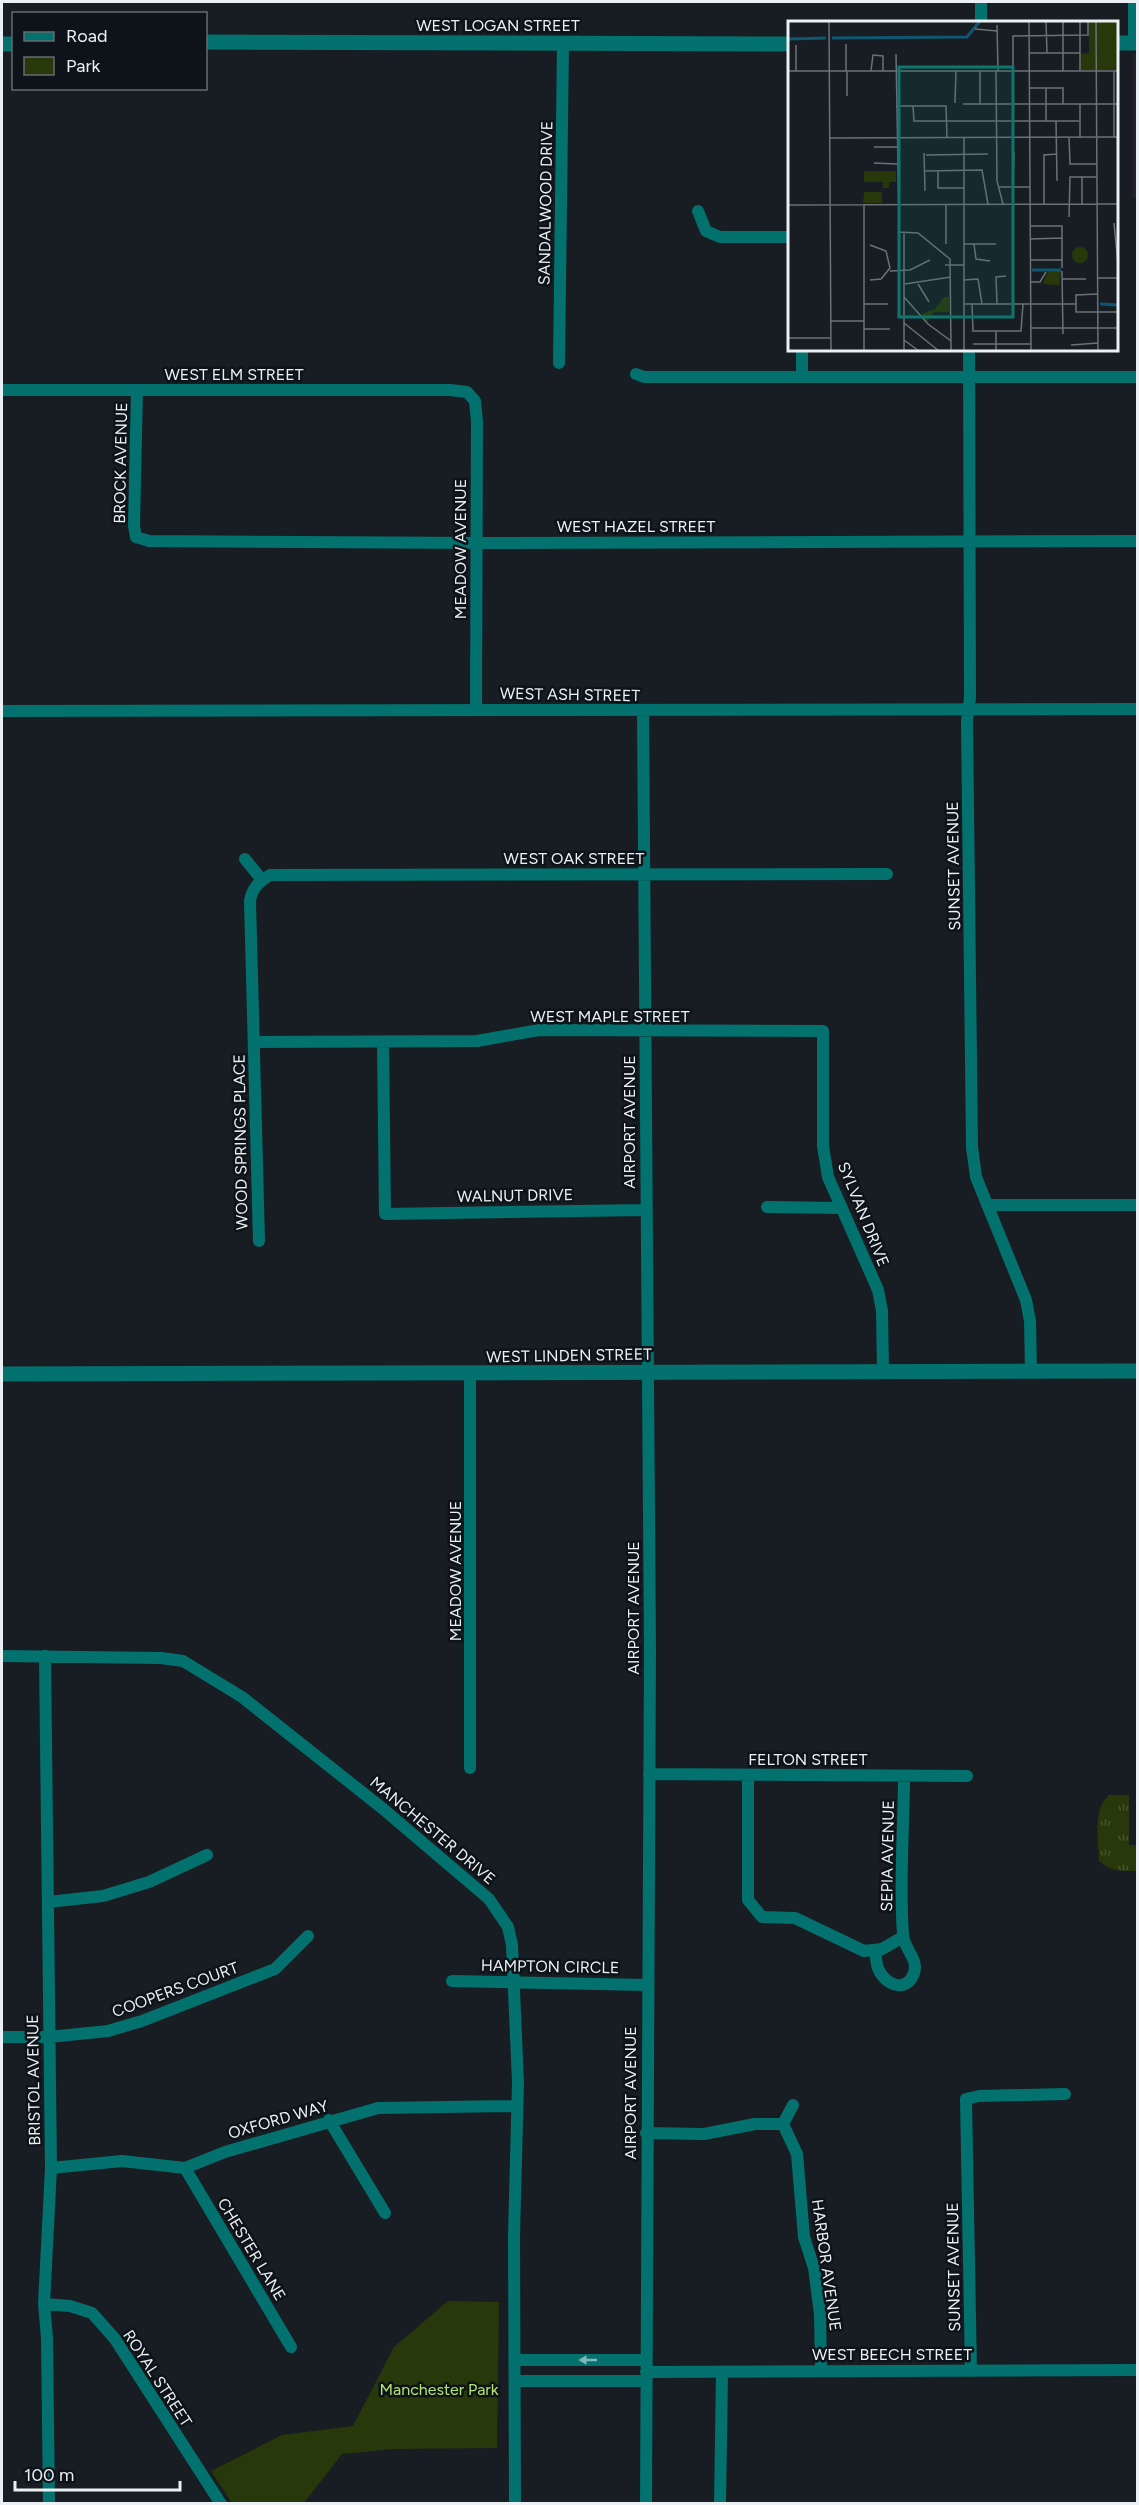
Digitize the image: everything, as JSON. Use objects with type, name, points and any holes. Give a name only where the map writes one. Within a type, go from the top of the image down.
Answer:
[{"type":"street","points":[[981,2],[981,21]]},
{"type":"street","points":[[1118,43],[1136,43],[1134,2]]},
{"type":"street","name":"WEST LOGAN STREET","points":[[207,42],[788,44]]},
{"type":"street","name":"SANDALWOOD DRIVE","points":[[559,363],[563,44]]},
{"type":"street","points":[[698,211],[706,231],[720,237],[788,237]]},
{"type":"street","points":[[802,351],[802,376]]},
{"type":"street","name":"SUNSET AVENUE","points":[[969,351],[970,542],[967,732],[972,1147],[976,1177],[1026,1300],[1030,1321],[1031,1371]]},
{"type":"street","points":[[636,374],[644,377],[1137,377]]},
{"type":"street","name":"WEST ELM STREET","points":[[2,390],[450,390],[467,392]]},
{"type":"street","name":"BROCK AVENUE","points":[[136,537],[134,526],[138,390]]},
{"type":"street","name":"MEADOW AVENUE","points":[[467,392],[475,401],[477,422],[476,709]]},
{"type":"street","name":"WEST HAZEL STREET","points":[[136,537],[149,541],[476,543],[1137,541]]},
{"type":"street","name":"WEST ASH STREET","points":[[2,711],[1137,709]]},
{"type":"street","name":"AIRPORT AVENUE","points":[[643,711],[649,1774],[646,2504]]},
{"type":"street","points":[[245,859],[262,880]]},
{"type":"street","name":"WEST OAK STREET","points":[[262,880],[270,875],[887,874]]},
{"type":"street","name":"WOOD SPRINGS PLACE","points":[[259,1240],[250,901],[255,887],[262,880]]},
{"type":"street","name":"WEST MAPLE STREET","points":[[254,1042],[477,1041],[539,1030],[823,1031]]},
{"type":"street","name":"SYLVAN DRIVE","points":[[823,1031],[823,1146],[828,1177],[878,1290],[882,1311],[883,1371]]},
{"type":"street","name":"WALNUT DRIVE","points":[[383,1042],[385,1214],[646,1210]]},
{"type":"street","points":[[987,1205],[1137,1205]]},
{"type":"street","points":[[767,1207],[842,1208]]},
{"type":"street","name":"WEST LINDEN STREET","points":[[2,1374],[1137,1371]]},
{"type":"street","name":"MEADOW AVENUE","points":[[470,1374],[470,1768]]},
{"type":"street","name":"MANCHESTER DRIVE","points":[[2,1656],[161,1658],[183,1661],[242,1697],[390,1814],[489,1899],[508,1927],[512,1945],[514,1981],[517,2106],[514,2236],[515,2504]]},
{"type":"street","name":"BRISTOL AVENUE","points":[[45,1656],[51,2168],[44,2304],[47,2338],[49,2504]]},
{"type":"street","name":"FELTON STREET","points":[[649,1774],[966,1776]]},
{"type":"street","points":[[748,1775],[748,1900],[762,1917],[795,1918],[864,1951],[882,1949],[903,1937],[916,1963],[914,1973],[908,1982],[901,1986],[893,1986],[885,1980],[878,1968],[875,1950]]},
{"type":"street","name":"SEPIA AVENUE","points":[[903,1937],[904,1776]]},
{"type":"street","points":[[48,1902],[115,1893],[148,1882],[207,1855]]},
{"type":"street","name":"COOPERS COURT","points":[[2,2037],[49,2037],[108,2031],[219,1993],[275,1969],[308,1936]]},
{"type":"street","name":"HAMPTON CIRCLE","points":[[452,1980],[647,1985]]},
{"type":"street","name":"SUNSET AVENUE","points":[[971,2371],[966,2099],[979,2096],[1065,2094]]},
{"type":"street","points":[[646,2133],[704,2134],[755,2124],[783,2124],[793,2105]]},
{"type":"street","name":"OXFORD WAY","points":[[51,2168],[122,2161],[185,2168],[225,2152],[329,2120],[378,2108],[517,2106]]},
{"type":"street","points":[[329,2120],[385,2213]]},
{"type":"street","name":"HARBOR AVENUE","points":[[783,2124],[797,2154],[804,2237],[814,2268],[820,2314],[821,2371]]},
{"type":"street","name":"CHESTER LANE","points":[[185,2168],[291,2347]]},
{"type":"street","name":"ROYAL STREET","points":[[44,2304],[70,2306],[92,2313],[115,2339],[221,2504]]},
{"type":"street","name":"WEST BEECH STREET","points":[[515,2360],[646,2371],[1137,2370]]},
{"type":"street","name":"WEST BEECH STREET","points":[[515,2381],[646,2371]]},
{"type":"street","points":[[720,2504],[722,2372]]},
{"type":"shaded area","points":[[1133,54],[1138,54],[1137,198],[1133,198]]},
{"type":"green space","points":[[1109,1795],[1129,1795],[1129,1845],[1137,1845],[1137,1871],[1113,1869],[1099,1861],[1098,1817]]},
{"type":"green space","name":"Manchester Park","points":[[448,2301],[499,2302],[497,2448],[393,2449],[342,2454],[304,2503],[232,2503],[211,2471],[282,2435],[353,2426],[394,2347]]}]
